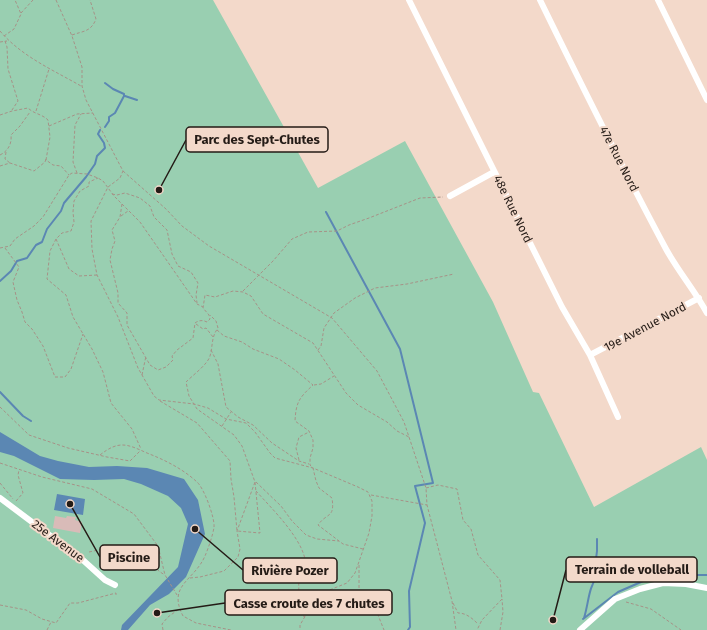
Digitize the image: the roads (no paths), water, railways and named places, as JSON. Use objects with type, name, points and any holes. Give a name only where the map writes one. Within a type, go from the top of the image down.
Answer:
[{"type":"street","name":"48e Rue Nord","points":[[409,0],[562,307],[590,355],[618,417]]},
{"type":"street","name":"47e Rue Nord","points":[[540,0],[610,143],[664,245],[699,298],[707,313]]},
{"type":"street","points":[[658,0],[707,100]]},
{"type":"street","points":[[450,196],[494,172]]},
{"type":"street","name":"19e Avenue Nord","points":[[590,355],[699,298]]},
{"type":"street","name":"25e Avenue","points":[[0,498],[84,561],[105,580],[115,585]]},
{"type":"street","points":[[580,630],[616,599],[640,589],[663,583],[686,584],[707,588]]},
{"type":"water","points":[[0,432],[40,456],[58,461],[89,467],[117,466],[147,468],[184,479],[198,500],[205,534],[186,577],[169,594],[150,605],[128,630],[121,630],[122,625],[178,567],[188,524],[181,508],[168,496],[141,484],[124,479],[60,479],[14,456],[0,452]]},
{"type":"water","points":[[57,494],[85,499],[83,515],[54,510]]},
{"type":"waterway","points":[[105,83],[124,94],[124,96],[115,113],[109,117],[109,121],[105,127]]},
{"type":"waterway","points":[[125,96],[137,100]]},
{"type":"waterway","points":[[0,281],[11,271],[17,261],[27,258],[36,245],[42,242],[47,229],[61,211],[64,203],[95,164],[97,156],[105,148],[104,143],[98,134],[100,130]]},
{"type":"waterway","points":[[326,212],[400,349],[433,483],[415,486],[425,523],[409,591],[410,627],[408,630]]},
{"type":"waterway","points":[[0,392],[23,416],[31,421]]},
{"type":"waterway","points":[[584,618],[590,590],[598,575],[595,567],[597,539]]},
{"type":"waterway","points":[[583,619],[618,592],[657,575],[707,575]]},
{"type":"place","name":"Parc des Sept-Chutes","points":[[159,190]]},
{"type":"place","name":"Piscine","points":[[70,504]]},
{"type":"place","name":"Rivière Pozer","points":[[195,529]]},
{"type":"place","name":"Casse croute des 7 chutes","points":[[157,613]]},
{"type":"place","name":"Terrain de volleball","points":[[553,620]]}]
